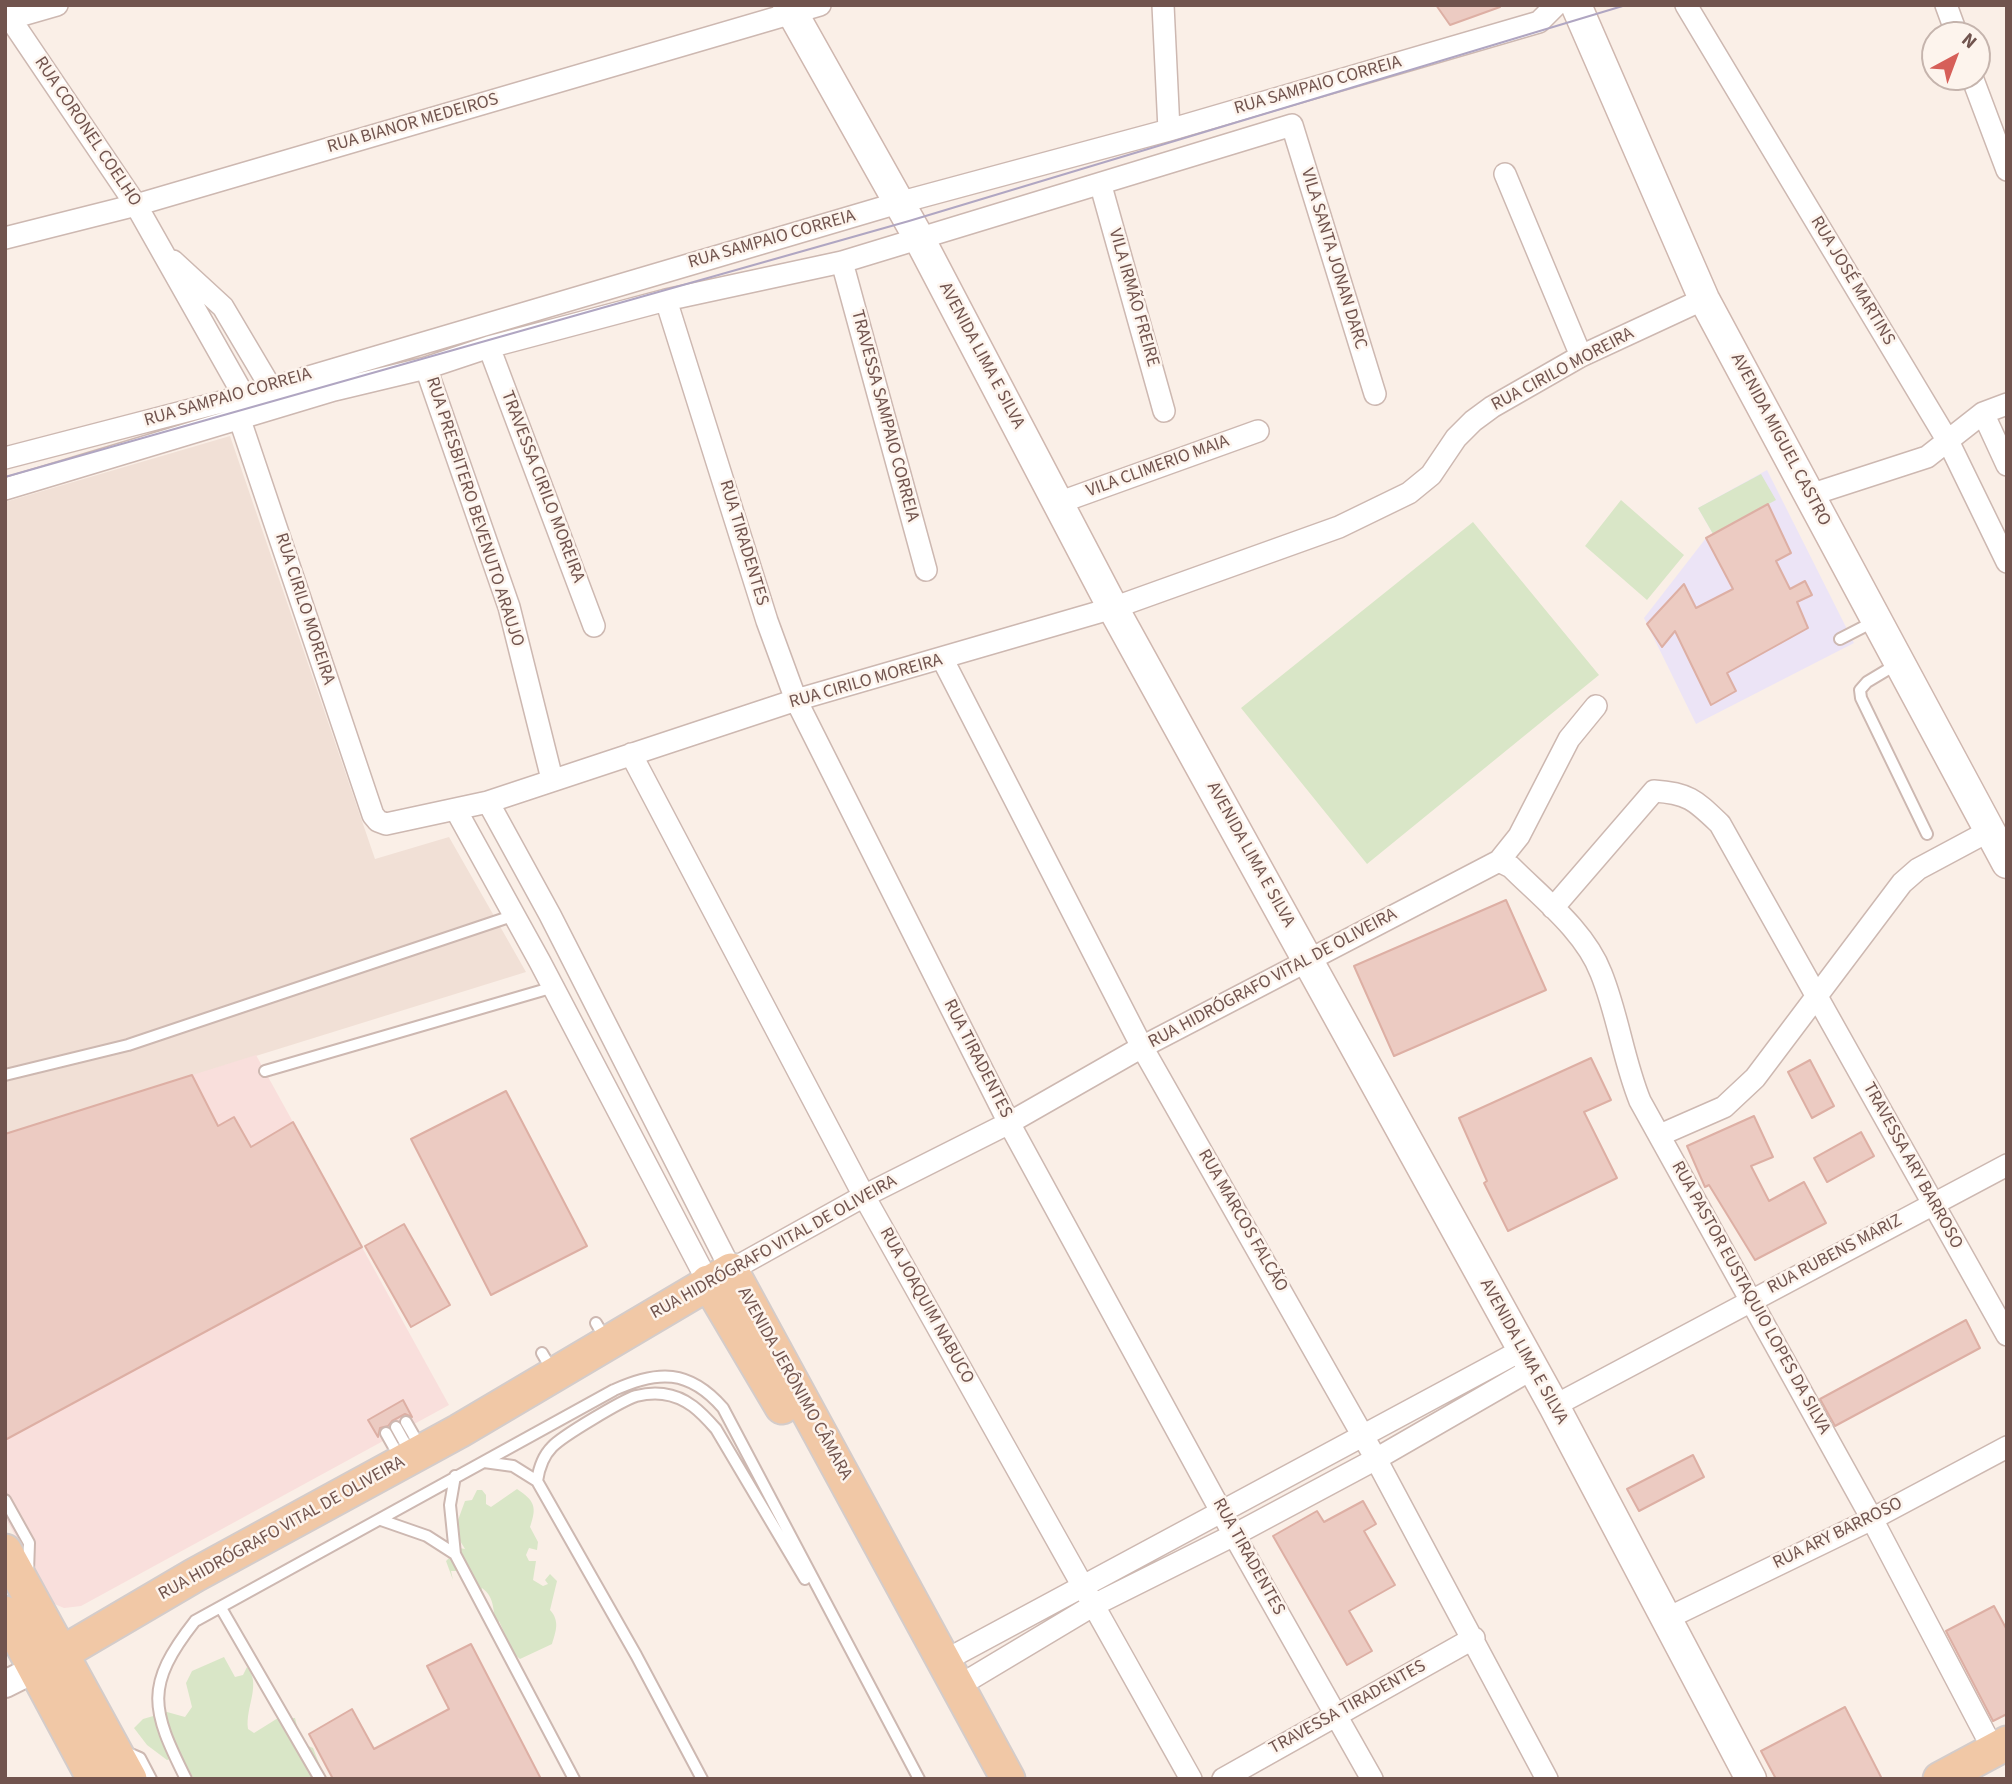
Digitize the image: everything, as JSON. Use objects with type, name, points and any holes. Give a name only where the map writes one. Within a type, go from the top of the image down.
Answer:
[{"type":"main road","name":"AVENIDA MIGUEL CASTRO","points":[[1577,6],[1704,299],[2007,863]]},
{"type":"main road","name":"AVENIDA LIMA E SILVA","points":[[800,8],[898,203],[1113,608],[1554,1406],[1751,1779]]},
{"type":"main road","name":"RUA HIDRÓGRAFO VITAL DE OLIVEIRA","points":[[48,1661],[195,1575],[412,1456],[548,1364],[602,1332],[720,1276]]},
{"type":"main road","name":"AVENIDA JERÔNIMO CÂMARA","points":[[720,1276],[951,1674],[1008,1779]]},
{"type":"main road","name":"AVENIDA JERÔNIMO CÂMARA","points":[[720,1276],[811,1455],[984,1779]]},
{"type":"main road","points":[[5,1551],[16,1603],[48,1661],[94,1767],[130,1779]]},
{"type":"main road","points":[[1940,1779],[2000,1747]]},
{"type":"street","points":[[7,17],[57,5]]},
{"type":"street","name":"RUA SAMPAIO CORREIA","points":[[5,458],[244,396],[898,203],[1169,130],[1542,13],[1556,5]]},
{"type":"street","name":"RUA JOSÉ MARTINS","points":[[1686,5],[1949,443],[2007,562]]},
{"type":"street","points":[[1163,6],[1169,130]]},
{"type":"street","name":"RUA BIANOR MEDEIROS","points":[[5,238],[136,205],[800,8]]},
{"type":"street","name":"RUA CORONEL COELHO","points":[[7,17],[48,71],[136,205],[244,396]]},
{"type":"street","points":[[1977,91],[2007,170]]},
{"type":"street","name":"RUA SAMPAIO CORREIA","points":[[5,489],[334,390],[426,368],[489,347],[666,300],[842,262],[920,240],[1292,125]]},
{"type":"street","name":"VILA SANTA JONAN DARC","points":[[1292,125],[1375,394]]},
{"type":"street","points":[[1505,174],[1581,356]]},
{"type":"street","name":"VILA IRMÃO FREIRE","points":[[1101,186],[1164,411]]},
{"type":"street","name":"RUA CORONEL COELHO","points":[[164,254],[223,307],[271,388]]},
{"type":"street","name":"TRAVESSA SAMPAIO CORREIA","points":[[842,262],[926,570]]},
{"type":"street","name":"RUA CIRILO MOREIRA","points":[[240,420],[373,815],[386,824],[488,802],[796,701],[1113,608],[1339,527],[1409,493],[1432,475],[1473,421],[1581,356],[1704,299]]},
{"type":"street","name":"RUA TIRADENTES","points":[[666,300],[767,621],[796,701],[1009,1123],[1234,1535],[1373,1779]]},
{"type":"street","name":"TRAVESSA CIRILO MOREIRA","points":[[489,347],[594,626]]},
{"type":"street","name":"RUA PRESBITERO BEVENUTO ARAUJO","points":[[426,368],[509,607],[552,779]]},
{"type":"street","points":[[1810,495],[1927,457],[1949,443],[1983,413],[2007,404]]},
{"type":"street","points":[[1983,413],[2007,464]]},
{"type":"street","name":"VILA CLIMERIO MAIA","points":[[1058,503],[1258,431]]},
{"type":"street","name":"RUA MARCOS FALCÃO","points":[[943,660],[1142,1047],[1376,1459],[1547,1779]]},
{"type":"street","points":[[1499,861],[1519,836],[1569,739],[1596,706]]},
{"type":"street","name":"RUA JOAQUIM NABUCO","points":[[631,754],[864,1196],[1191,1779]]},
{"type":"street","name":"TRAVESSA ARY BARROSO","points":[[1553,908],[1654,791],[1677,792],[1695,799],[1720,824],[2007,1335]]},
{"type":"street","name":"AVENIDA JERÔNIMO CÂMARA","points":[[488,802],[550,915],[720,1276]]},
{"type":"street","name":"AVENIDA JERÔNIMO CÂMARA","points":[[456,810],[720,1276]]},
{"type":"street","points":[[1660,1135],[1724,1107],[1742,1092],[1818,997],[1902,883],[1918,869],[1989,831]]},
{"type":"street","name":"RUA HIDRÓGRAFO VITAL DE OLIVEIRA","points":[[720,1276],[864,1196],[1009,1123],[1142,1047],[1499,861]]},
{"type":"street","name":"RUA PASTOR EUSTAQUIO LOPES DA SILVA","points":[[1499,861],[1511,867],[1553,908],[1588,949],[1601,971],[1626,1068],[1660,1135],[2000,1747]]},
{"type":"street","name":"RUA RUBENS MARIZ","points":[[1554,1406],[2007,1165]]},
{"type":"street","points":[[951,1674],[1088,1596],[1221,1511],[1362,1434],[1527,1359]]},
{"type":"street","points":[[951,1674],[1088,1596],[1234,1535],[1376,1459],[1527,1359]]},
{"type":"street","name":"RUA ARY BARROSO","points":[[1668,1618],[1872,1519],[2007,1447]]},
{"type":"street","name":"TRAVESSA TIRADENTES","points":[[1223,1779],[1474,1638]]},
{"type":"street","points":[[5,1684],[48,1661]]},
{"type":"lane","points":[[1840,639],[1877,620]]},
{"type":"lane","points":[[1900,663],[1867,682],[1860,690],[1861,698],[1927,834]]},
{"type":"lane","points":[[5,1075],[128,1045],[514,915]]},
{"type":"lane","points":[[265,1071],[407,1035],[554,987]]},
{"type":"lane","points":[[186,1779],[165,1737],[156,1692],[160,1675],[195,1621],[381,1520],[455,1476],[642,1377],[668,1376],[689,1380],[702,1387],[723,1408],[919,1779]]},
{"type":"lane","points":[[537,1480],[539,1467],[553,1446],[635,1396],[661,1394],[680,1398],[698,1409],[716,1429],[886,1717]]},
{"type":"lane","points":[[412,1456],[396,1427],[412,1456]]},
{"type":"lane","points":[[484,1462],[513,1466],[537,1480],[591,1573],[702,1779]]},
{"type":"lane","points":[[455,1476],[450,1505],[455,1553],[574,1779]]},
{"type":"lane","points":[[5,1500],[29,1543],[16,1603]]},
{"type":"lane","points":[[381,1520],[427,1536],[455,1553]]},
{"type":"lane","points":[[580,1579],[591,1573]]},
{"type":"lane","points":[[220,1608],[320,1779]]},
{"type":"lane","points":[[94,1767],[140,1758],[151,1779]]},
{"type":"shaded area","points":[[230,436],[375,859],[449,837],[526,972],[5,1134],[5,502]]},
{"type":"shaded area","points":[[1767,470],[1854,643],[1696,724],[1644,618],[1706,538],[1713,534],[1698,508]]},
{"type":"shaded area","points":[[256,1055],[449,1405],[81,1606],[64,1608],[52,1603],[5,1517],[5,1134]]},
{"type":"green space","points":[[1761,474],[1776,500],[1713,534],[1698,508]]},
{"type":"green space","points":[[1621,500],[1684,555],[1647,600],[1585,546]]},
{"type":"green space","points":[[1473,522],[1599,675],[1367,864],[1241,708]]},
{"type":"green space","points":[[517,1489],[528,1497],[534,1509],[530,1527],[538,1542],[537,1550],[529,1548],[526,1555],[529,1561],[536,1561],[533,1580],[543,1586],[548,1584],[545,1580],[550,1574],[557,1581],[550,1610],[556,1622],[552,1644],[520,1659],[514,1654],[499,1621],[497,1626],[490,1596],[482,1588],[481,1592],[471,1594],[457,1571],[451,1571],[453,1580],[446,1561],[459,1548],[465,1549],[454,1531],[465,1501],[472,1500],[477,1490],[482,1490],[486,1495],[486,1504],[491,1507]]},
{"type":"green space","points":[[224,1657],[235,1677],[243,1675],[247,1667],[251,1674],[253,1688],[248,1729],[254,1733],[278,1718],[295,1718],[298,1730],[292,1739],[313,1748],[324,1776],[320,1779],[194,1779],[181,1756],[167,1760],[147,1745],[134,1728],[143,1719],[167,1712],[185,1717],[192,1707],[186,1683],[192,1671]]},
{"type":"building","points":[[1436,5],[1499,5],[1500,7],[1450,25]]},
{"type":"building","points":[[1768,504],[1791,553],[1776,561],[1790,589],[1805,581],[1812,595],[1797,602],[1808,628],[1727,673],[1736,691],[1711,705],[1675,631],[1662,647],[1647,624],[1684,584],[1696,608],[1733,589],[1706,538]]},
{"type":"building","points":[[1506,900],[1546,990],[1394,1056],[1354,966]]},
{"type":"building","points":[[1591,1058],[1611,1100],[1584,1112],[1617,1178],[1508,1231],[1484,1183],[1487,1181],[1459,1118]]},
{"type":"building","points":[[1810,1060],[1834,1106],[1812,1118],[1788,1072]]},
{"type":"building","points":[[192,1075],[218,1126],[234,1117],[251,1147],[293,1122],[362,1247],[5,1440],[5,1134]]},
{"type":"building","points":[[506,1091],[587,1246],[491,1295],[411,1139]]},
{"type":"building","points":[[1754,1116],[1773,1157],[1751,1166],[1769,1201],[1804,1182],[1826,1223],[1755,1260],[1709,1185],[1705,1187],[1687,1146]]},
{"type":"building","points":[[1861,1132],[1874,1156],[1827,1182],[1814,1158]]},
{"type":"building","points":[[404,1224],[450,1305],[411,1327],[365,1246]]},
{"type":"building","points":[[1966,1320],[1980,1348],[1835,1426],[1820,1399]]},
{"type":"building","points":[[403,1400],[412,1417],[405,1414],[388,1426],[380,1428],[378,1437],[368,1420]]},
{"type":"building","points":[[1693,1455],[1704,1477],[1639,1511],[1627,1489]]},
{"type":"building","points":[[1363,1501],[1376,1524],[1364,1531],[1395,1585],[1349,1611],[1372,1651],[1347,1665],[1273,1536],[1317,1511],[1324,1522]]},
{"type":"building","points":[[1994,1606],[2007,1630],[2007,1714],[1993,1721],[1946,1631]]},
{"type":"building","points":[[471,1644],[541,1779],[333,1779],[309,1734],[352,1709],[374,1749],[449,1709],[427,1666]]},
{"type":"building","points":[[1845,1707],[1882,1779],[1776,1779],[1761,1751]]},
{"type":"tram line","points":[[5,477],[909,221],[1626,5]]}]
